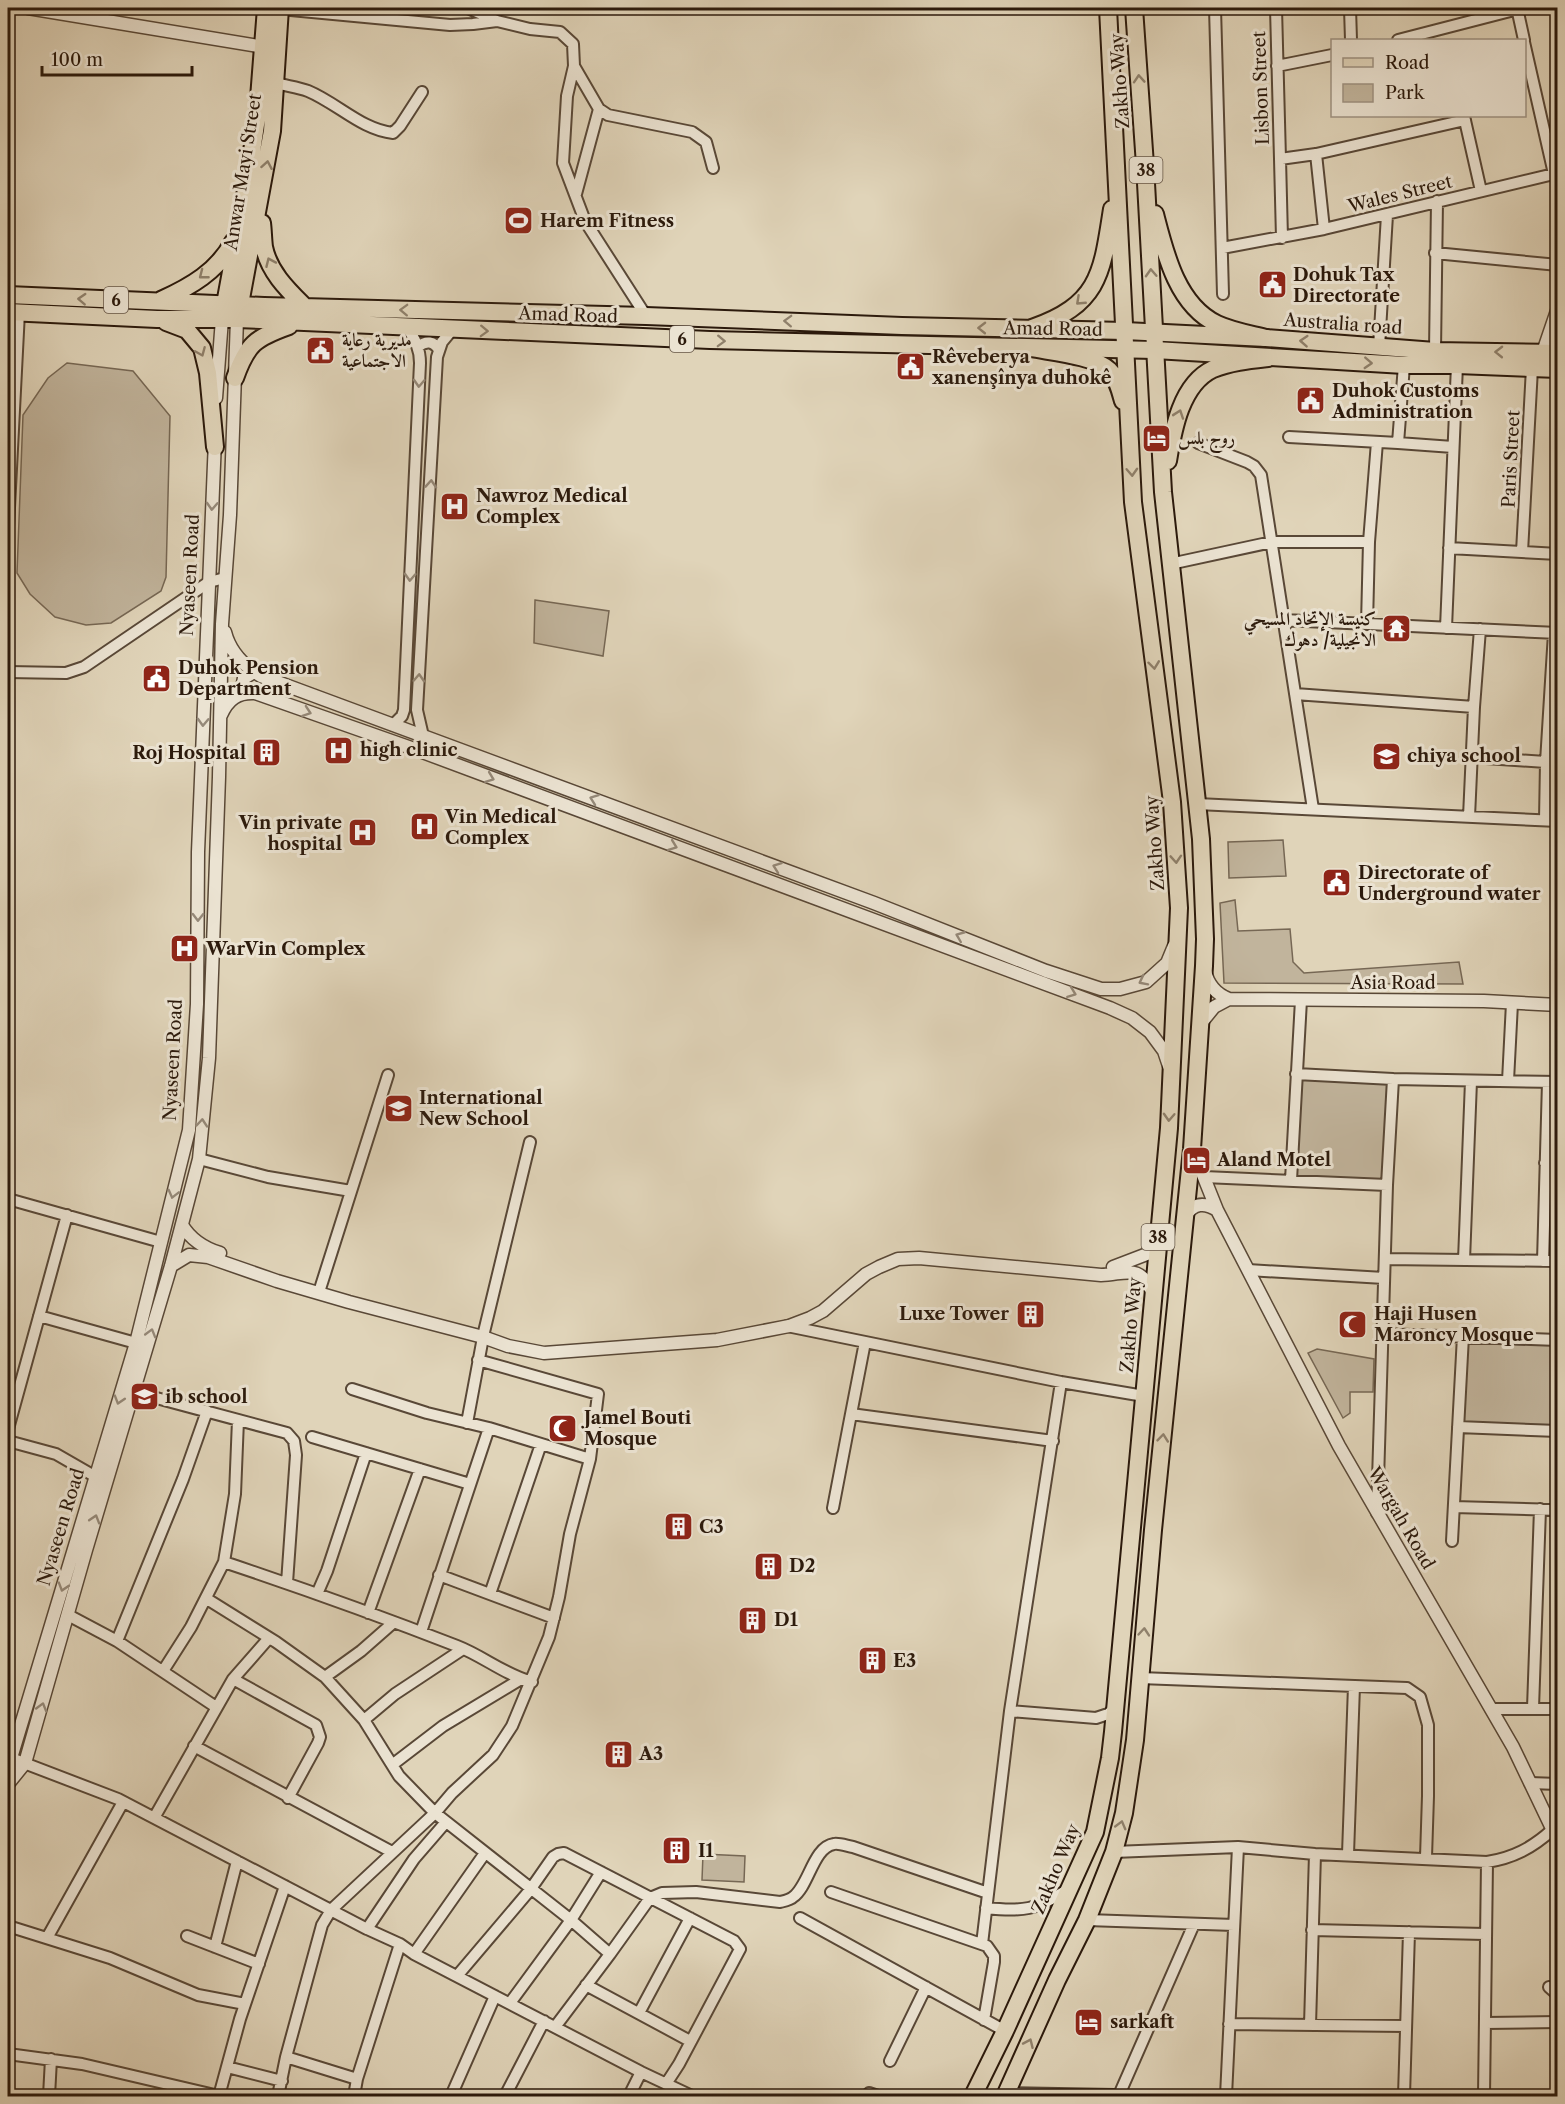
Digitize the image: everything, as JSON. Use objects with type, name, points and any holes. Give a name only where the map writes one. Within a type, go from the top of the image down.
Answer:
[{"type":"main road","name":"Zakho Way","points":[[1108,8],[1125,331]]},
{"type":"main road","name":"Zakho Way","points":[[1134,8],[1154,332]]},
{"type":"main road","name":"Anwar Mayi Street","points":[[231,312],[238,234],[258,111],[270,9]]},
{"type":"main road","name":"Anwar Mayi Street","points":[[231,312],[260,206],[272,131],[276,83],[270,9]]},
{"type":"main road","points":[[1145,165],[1161,237],[1178,284],[1193,307],[1217,324],[1266,338]]},
{"type":"main road","points":[[1032,328],[1056,319],[1071,310],[1091,291],[1102,264],[1107,240],[1117,166]]},
{"type":"main road","points":[[235,378],[249,347],[263,335],[301,315],[270,265],[264,248],[260,206]]},
{"type":"main road","points":[[215,447],[208,373],[202,348],[187,330],[156,310],[204,276],[227,254],[238,234]]},
{"type":"main road","name":"6","points":[[8,295],[156,310]]},
{"type":"main road","name":"6","points":[[13,312],[156,310],[231,312]]},
{"type":"main road","name":"Amad Road","points":[[231,312],[301,315],[646,316],[902,326],[1125,331]]},
{"type":"main road","name":"Amad Road","points":[[301,315],[407,328],[452,330],[710,340],[1126,350]]},
{"type":"main road","name":"Australia road","points":[[1125,331],[1266,338],[1435,351],[1550,353]]},
{"type":"main road","name":"38","points":[[1125,331],[1126,350]]},
{"type":"main road","name":"38","points":[[1006,2095],[1057,1980],[1087,1920],[1114,1852],[1124,1813],[1134,1750],[1156,1501],[1192,1149],[1205,939],[1202,839],[1163,492],[1154,332]]},
{"type":"main road","points":[[1031,348],[1086,359],[1107,368],[1114,376],[1120,390],[1130,433]]},
{"type":"main road","name":"Zakho Way","points":[[973,2097],[1095,1832],[1110,1758],[1169,1128],[1179,908],[1172,802],[1133,502],[1126,350]]},
{"type":"main road","name":"Australia road","points":[[1126,350],[1404,365],[1557,369]]},
{"type":"main road","points":[[1163,492],[1174,433],[1183,404],[1192,388],[1211,370],[1232,363],[1268,357]]},
{"type":"main road","points":[[1138,1463],[1146,1472],[1154,1471],[1160,1465]]},
{"type":"main road","points":[[1134,1500],[1139,1492],[1143,1491],[1152,1493],[1156,1501]]},
{"type":"street","points":[[28,8],[49,9],[264,47]]},
{"type":"street","points":[[468,8],[497,21],[530,29],[560,32],[573,44],[574,66],[567,96],[563,163],[585,221],[646,316]]},
{"type":"street","points":[[1215,8],[1223,294]]},
{"type":"street","name":"Lisbon Street","points":[[1276,8],[1280,159],[1316,154],[1465,118]]},
{"type":"street","points":[[1350,8],[1351,39]]},
{"type":"street","points":[[1402,39],[1520,8],[1524,39]]},
{"type":"street","points":[[270,9],[450,25],[497,21]]},
{"type":"street","points":[[1446,28],[1449,39]]},
{"type":"street","points":[[1526,49],[1556,173]]},
{"type":"street","points":[[1277,66],[1331,55]]},
{"type":"street","points":[[574,66],[599,110],[608,115],[692,132],[706,142],[713,168]]},
{"type":"street","points":[[276,83],[308,91],[371,126],[393,133],[422,92]]},
{"type":"street","points":[[576,194],[599,110]]},
{"type":"street","points":[[1465,118],[1481,191]]},
{"type":"street","name":"Wales Street","points":[[1316,154],[1324,229],[1556,173]]},
{"type":"street","points":[[1280,159],[1282,238]]},
{"type":"street","points":[[1435,351],[1437,201]]},
{"type":"street","points":[[1379,347],[1387,214]]},
{"type":"street","points":[[1222,248],[1324,229]]},
{"type":"street","points":[[1435,253],[1557,265]]},
{"type":"street","points":[[1550,353],[1557,308]]},
{"type":"street","points":[[8,527],[13,312]]},
{"type":"street","name":"Nyaseen Road","points":[[8,1782],[11,1758],[96,1477],[171,1266],[199,1159],[208,1058],[222,624],[231,516],[235,378],[231,312]]},
{"type":"street","name":"Nyaseen Road","points":[[26,1763],[134,1392],[136,1343],[189,1130],[196,1004],[199,841],[219,342],[231,312]]},
{"type":"street","points":[[393,725],[402,716],[404,710],[420,363],[418,347],[407,328]]},
{"type":"street","points":[[423,736],[417,710],[439,350],[442,342],[452,330]]},
{"type":"street","points":[[418,347],[423,342],[430,341],[436,344],[439,350]]},
{"type":"street","points":[[1398,443],[1404,365]]},
{"type":"street","points":[[1446,627],[1457,365]]},
{"type":"street","name":"Paris Street","points":[[1522,552],[1532,368]]},
{"type":"street","points":[[1289,437],[1453,447]]},
{"type":"street","points":[[1198,442],[1247,462],[1254,466],[1261,475],[1312,809]]},
{"type":"street","points":[[1367,624],[1369,542],[1377,442]]},
{"type":"street","points":[[1170,564],[1272,542],[1369,542]]},
{"type":"street","points":[[1449,548],[1557,554]]},
{"type":"street","points":[[8,672],[66,673],[84,668],[209,582],[225,578]]},
{"type":"street","points":[[1284,620],[1556,633],[1546,762],[1545,820]]},
{"type":"street","points":[[222,624],[233,651],[242,663],[254,672],[879,904],[1043,975],[1132,1018],[1150,1032],[1164,1052],[1172,1074]]},
{"type":"street","points":[[1469,817],[1480,629]]},
{"type":"street","points":[[248,693],[243,684],[244,678],[254,672]]},
{"type":"street","points":[[220,716],[226,704],[236,696],[255,693],[467,769],[870,920],[1043,975],[1101,989],[1120,989],[1146,982],[1167,963],[1178,937]]},
{"type":"street","points":[[1295,694],[1474,707]]},
{"type":"street","points":[[404,710],[411,713],[417,710]]},
{"type":"street","points":[[467,769],[473,755]]},
{"type":"street","points":[[1471,757],[1546,762]]},
{"type":"street","points":[[1197,804],[1557,821]]},
{"type":"street","points":[[629,830],[635,814]]},
{"type":"street","points":[[711,861],[717,844]]},
{"type":"street","points":[[870,920],[879,904]]},
{"type":"street","points":[[1200,1027],[1208,1013],[1229,999],[1214,990],[1205,975],[1204,966]]},
{"type":"street","name":"Asia Road","points":[[1229,999],[1484,1001],[1557,1005]]},
{"type":"street","points":[[1291,1180],[1301,1000]]},
{"type":"street","points":[[1508,1082],[1512,1003]]},
{"type":"street","points":[[1296,1074],[1393,1079],[1553,1082],[1545,1163],[1543,1261]]},
{"type":"street","points":[[320,1289],[388,1075]]},
{"type":"street","points":[[1377,1513],[1387,1185],[1393,1079]]},
{"type":"street","points":[[1464,1260],[1471,1081]]},
{"type":"street","points":[[467,1423],[483,1335],[530,1142]]},
{"type":"street","name":"Wargah Road","points":[[1192,1149],[1218,1210],[1339,1446],[1513,1747],[1555,1836]]},
{"type":"street","points":[[199,1159],[268,1177],[351,1191]]},
{"type":"street","points":[[1545,1163],[1557,1164]]},
{"type":"street","points":[[1204,1177],[1387,1185]]},
{"type":"street","points":[[8,1199],[161,1242]]},
{"type":"street","points":[[1185,1216],[1190,1208],[1199,1204],[1209,1205],[1218,1210]]},
{"type":"street","points":[[8,1429],[67,1215]]},
{"type":"street","points":[[182,1225],[187,1233],[211,1250],[320,1289],[483,1335],[508,1346],[544,1353],[717,1340],[787,1326],[810,1318],[842,1296],[866,1274],[898,1259],[919,1258],[1101,1275],[1114,1275],[1128,1271],[1139,1275],[1153,1293]]},
{"type":"street","points":[[193,1255],[189,1247],[198,1242]]},
{"type":"street","points":[[171,1266],[193,1255],[208,1257],[277,1281],[349,1302],[483,1335],[540,1346],[713,1334],[758,1325],[806,1312],[838,1290],[862,1267],[893,1253],[915,1251],[1110,1268],[1138,1258],[1157,1245]]},
{"type":"street","points":[[1138,1258],[1143,1264],[1143,1271],[1139,1275]]},
{"type":"street","points":[[1385,1259],[1557,1261]]},
{"type":"street","points":[[1248,1270],[1384,1278]]},
{"type":"street","points":[[39,1316],[136,1343]]},
{"type":"street","points":[[787,1326],[1061,1382],[1144,1396]]},
{"type":"street","points":[[1383,1334],[1557,1340]]},
{"type":"street","points":[[1452,1541],[1463,1336]]},
{"type":"street","points":[[832,1508],[865,1342]]},
{"type":"street","points":[[278,2097],[286,2057],[322,1925],[331,1910],[435,1813],[452,1793],[493,1755],[512,1726],[526,1680],[549,1637],[570,1534],[590,1459],[598,1394],[478,1360]]},
{"type":"street","points":[[982,1944],[1010,1711],[1061,1382]]},
{"type":"street","points":[[352,1389],[590,1459]]},
{"type":"street","points":[[134,1392],[287,1433],[294,1441],[296,1466],[287,1583]]},
{"type":"street","points":[[117,1641],[183,1479],[207,1411]]},
{"type":"street","points":[[851,1414],[1053,1441]]},
{"type":"street","points":[[163,1671],[207,1599],[224,1562],[235,1494],[238,1420]]},
{"type":"street","points":[[1458,1427],[1557,1431]]},
{"type":"street","points":[[421,1632],[489,1428]]},
{"type":"street","points":[[312,1437],[470,1484]]},
{"type":"street","points":[[8,1441],[56,1454],[96,1477]]},
{"type":"street","points":[[490,1594],[541,1444]]},
{"type":"street","points":[[316,1594],[327,1571],[366,1453]]},
{"type":"street","points":[[368,1613],[420,1469]]},
{"type":"street","points":[[1454,1507],[1557,1510]]},
{"type":"street","points":[[1533,1708],[1540,1509]]},
{"type":"street","points":[[224,1562],[463,1648],[526,1680]]},
{"type":"street","points":[[439,1575],[554,1618]]},
{"type":"street","points":[[207,1599],[325,1677],[364,1720],[399,1776],[435,1813],[571,1920],[610,1954]]},
{"type":"street","points":[[68,1615],[117,1641],[216,1707]]},
{"type":"street","points":[[325,1677],[361,1651],[394,1622]]},
{"type":"street","points":[[154,1818],[233,1679],[269,1638]]},
{"type":"street","points":[[364,1720],[395,1694],[463,1648]]},
{"type":"street","points":[[1140,1678],[1407,1688],[1420,1697],[1428,1725],[1426,1857]]},
{"type":"street","points":[[233,1679],[316,1725],[319,1731],[318,1743],[288,1798]]},
{"type":"street","points":[[392,1765],[443,1726],[526,1680]]},
{"type":"street","points":[[1348,1854],[1354,1686]]},
{"type":"street","points":[[1096,1718],[1108,1714],[1115,1708]]},
{"type":"street","points":[[1491,1708],[1557,1709]]},
{"type":"street","points":[[1010,1711],[1096,1718],[1104,1722],[1113,1732]]},
{"type":"street","points":[[194,1746],[392,1852]]},
{"type":"street","points":[[11,1758],[123,1802],[692,2097]]},
{"type":"street","points":[[8,1782],[26,1763]]},
{"type":"street","points":[[1530,1783],[1557,1784]]},
{"type":"street","points":[[47,1938],[123,1802]]},
{"type":"street","points":[[367,1929],[414,1859],[446,1822]]},
{"type":"street","points":[[1114,1852],[1238,1847],[1315,1854],[1426,1857],[1487,1862],[1520,1854],[1555,1836]]},
{"type":"street","points":[[555,2027],[650,1898],[662,1893],[696,1892],[780,1902],[792,1899],[799,1892],[818,1857],[826,1847],[835,1843],[988,1893]]},
{"type":"street","points":[[1226,2097],[1238,1847]]},
{"type":"street","points":[[414,1954],[485,1853]]},
{"type":"street","points":[[457,1976],[530,1890],[553,1857],[564,1853],[601,1872],[734,1941],[740,1949],[666,2084]]},
{"type":"street","points":[[1310,2025],[1315,1854]]},
{"type":"street","points":[[215,1947],[237,1862]]},
{"type":"street","points":[[1484,2097],[1487,1862]]},
{"type":"street","points":[[510,2003],[571,1920],[601,1872]]},
{"type":"street","points":[[8,2054],[82,2064],[219,2096],[245,2004],[285,1886]]},
{"type":"street","points":[[986,1908],[1017,1911],[1044,1905],[1070,1888]]},
{"type":"street","points":[[831,1892],[982,1944],[991,1950],[994,1956],[984,2020]]},
{"type":"street","points":[[639,2013],[690,1918]]},
{"type":"street","points":[[800,1918],[1005,2031]]},
{"type":"street","points":[[1087,1920],[1234,1925]]},
{"type":"street","points":[[1119,2095],[1194,1924]]},
{"type":"street","points":[[8,1926],[110,1958],[198,1995],[245,2004]]},
{"type":"street","points":[[1312,1930],[1485,1934]]},
{"type":"street","points":[[1404,2097],[1409,1932]]},
{"type":"street","points":[[187,1936],[259,1964]]},
{"type":"street","points":[[354,2097],[357,2079],[400,1944]]},
{"type":"street","points":[[586,1985],[690,2041]]},
{"type":"street","points":[[890,2061],[926,1987]]},
{"type":"street","points":[[451,2097],[495,1996]]},
{"type":"street","points":[[505,2097],[544,2021]]},
{"type":"street","points":[[1485,2023],[1557,2022]]},
{"type":"street","points":[[1229,2024],[1406,2026]]},
{"type":"street","points":[[286,2057],[357,2079]]},
{"type":"street","points":[[49,2097],[51,2059]]},
{"type":"street","points":[[227,2067],[282,2081]]},
{"type":"street","points":[[629,2097],[641,2072]]},
{"type":"street","points":[[1006,2095],[1171,2097]]},
{"type":"green space","points":[[67,363],[133,371],[170,416],[166,577],[161,591],[111,623],[86,625],[55,617],[30,594],[17,573],[23,415],[48,378]]},
{"type":"green space","points":[[535,600],[609,611],[603,656],[534,643]]},
{"type":"green space","points":[[1283,840],[1286,876],[1229,878],[1228,842]]},
{"type":"green space","points":[[1235,900],[1238,931],[1290,929],[1293,962],[1304,973],[1459,962],[1463,984],[1224,983],[1220,903]]},
{"type":"green space","points":[[1296,1074],[1393,1079],[1387,1185],[1291,1180]]},
{"type":"green space","points":[[1463,1336],[1557,1340],[1557,1431],[1458,1427]]},
{"type":"green space","points":[[1317,1349],[1374,1359],[1373,1392],[1350,1392],[1350,1413],[1343,1418],[1308,1353]]},
{"type":"green space","points":[[703,1854],[745,1856],[744,1882],[702,1880]]},
{"type":"place","name":"Harem Fitness","points":[[519,221]]},
{"type":"place","name":"Dohuk Tax Directorate","points":[[1272,285]]},
{"type":"place","name":"مديرية رعاية الاجتماعية","points":[[321,350]]},
{"type":"place","name":"Rêveberya xanenşînya duhokê","points":[[911,367]]},
{"type":"place","name":"Duhok Customs Administration","points":[[1311,401]]},
{"type":"place","name":"روج بلس","points":[[1157,438]]},
{"type":"place","name":"Nawroz Medical Complex","points":[[455,506]]},
{"type":"place","name":"كنيسة الإتحاد المسيحي الانجيلية/ دهوك","points":[[1397,629]]},
{"type":"place","name":"Duhok Pension Department","points":[[157,678]]},
{"type":"place","name":"high clinic","points":[[339,750]]},
{"type":"place","name":"Roj Hospital","points":[[267,753]]},
{"type":"place","name":"chiya school","points":[[1386,756]]},
{"type":"place","name":"Vin Medical Complex","points":[[424,827]]},
{"type":"place","name":"Vin private hospital","points":[[363,833]]},
{"type":"place","name":"Directorate of Underground water","points":[[1337,883]]},
{"type":"place","name":"WarVin Complex","points":[[185,949]]},
{"type":"place","name":"International New School","points":[[398,1108]]},
{"type":"place","name":"Aland Motel","points":[[1196,1160]]},
{"type":"place","name":"Luxe Tower","points":[[1030,1314]]},
{"type":"place","name":"Haji Husen Maroncy Mosque","points":[[1353,1324]]},
{"type":"place","name":"ib school","points":[[144,1397]]},
{"type":"place","name":"Jamel Bouti Mosque","points":[[563,1428]]},
{"type":"place","name":"C3","points":[[678,1527]]},
{"type":"place","name":"D2","points":[[768,1566]]},
{"type":"place","name":"D1","points":[[753,1620]]},
{"type":"place","name":"E3","points":[[872,1661]]},
{"type":"place","name":"A3","points":[[618,1754]]},
{"type":"place","name":"I1","points":[[677,1851]]},
{"type":"place","name":"sarkaft","points":[[1089,2022]]}]
